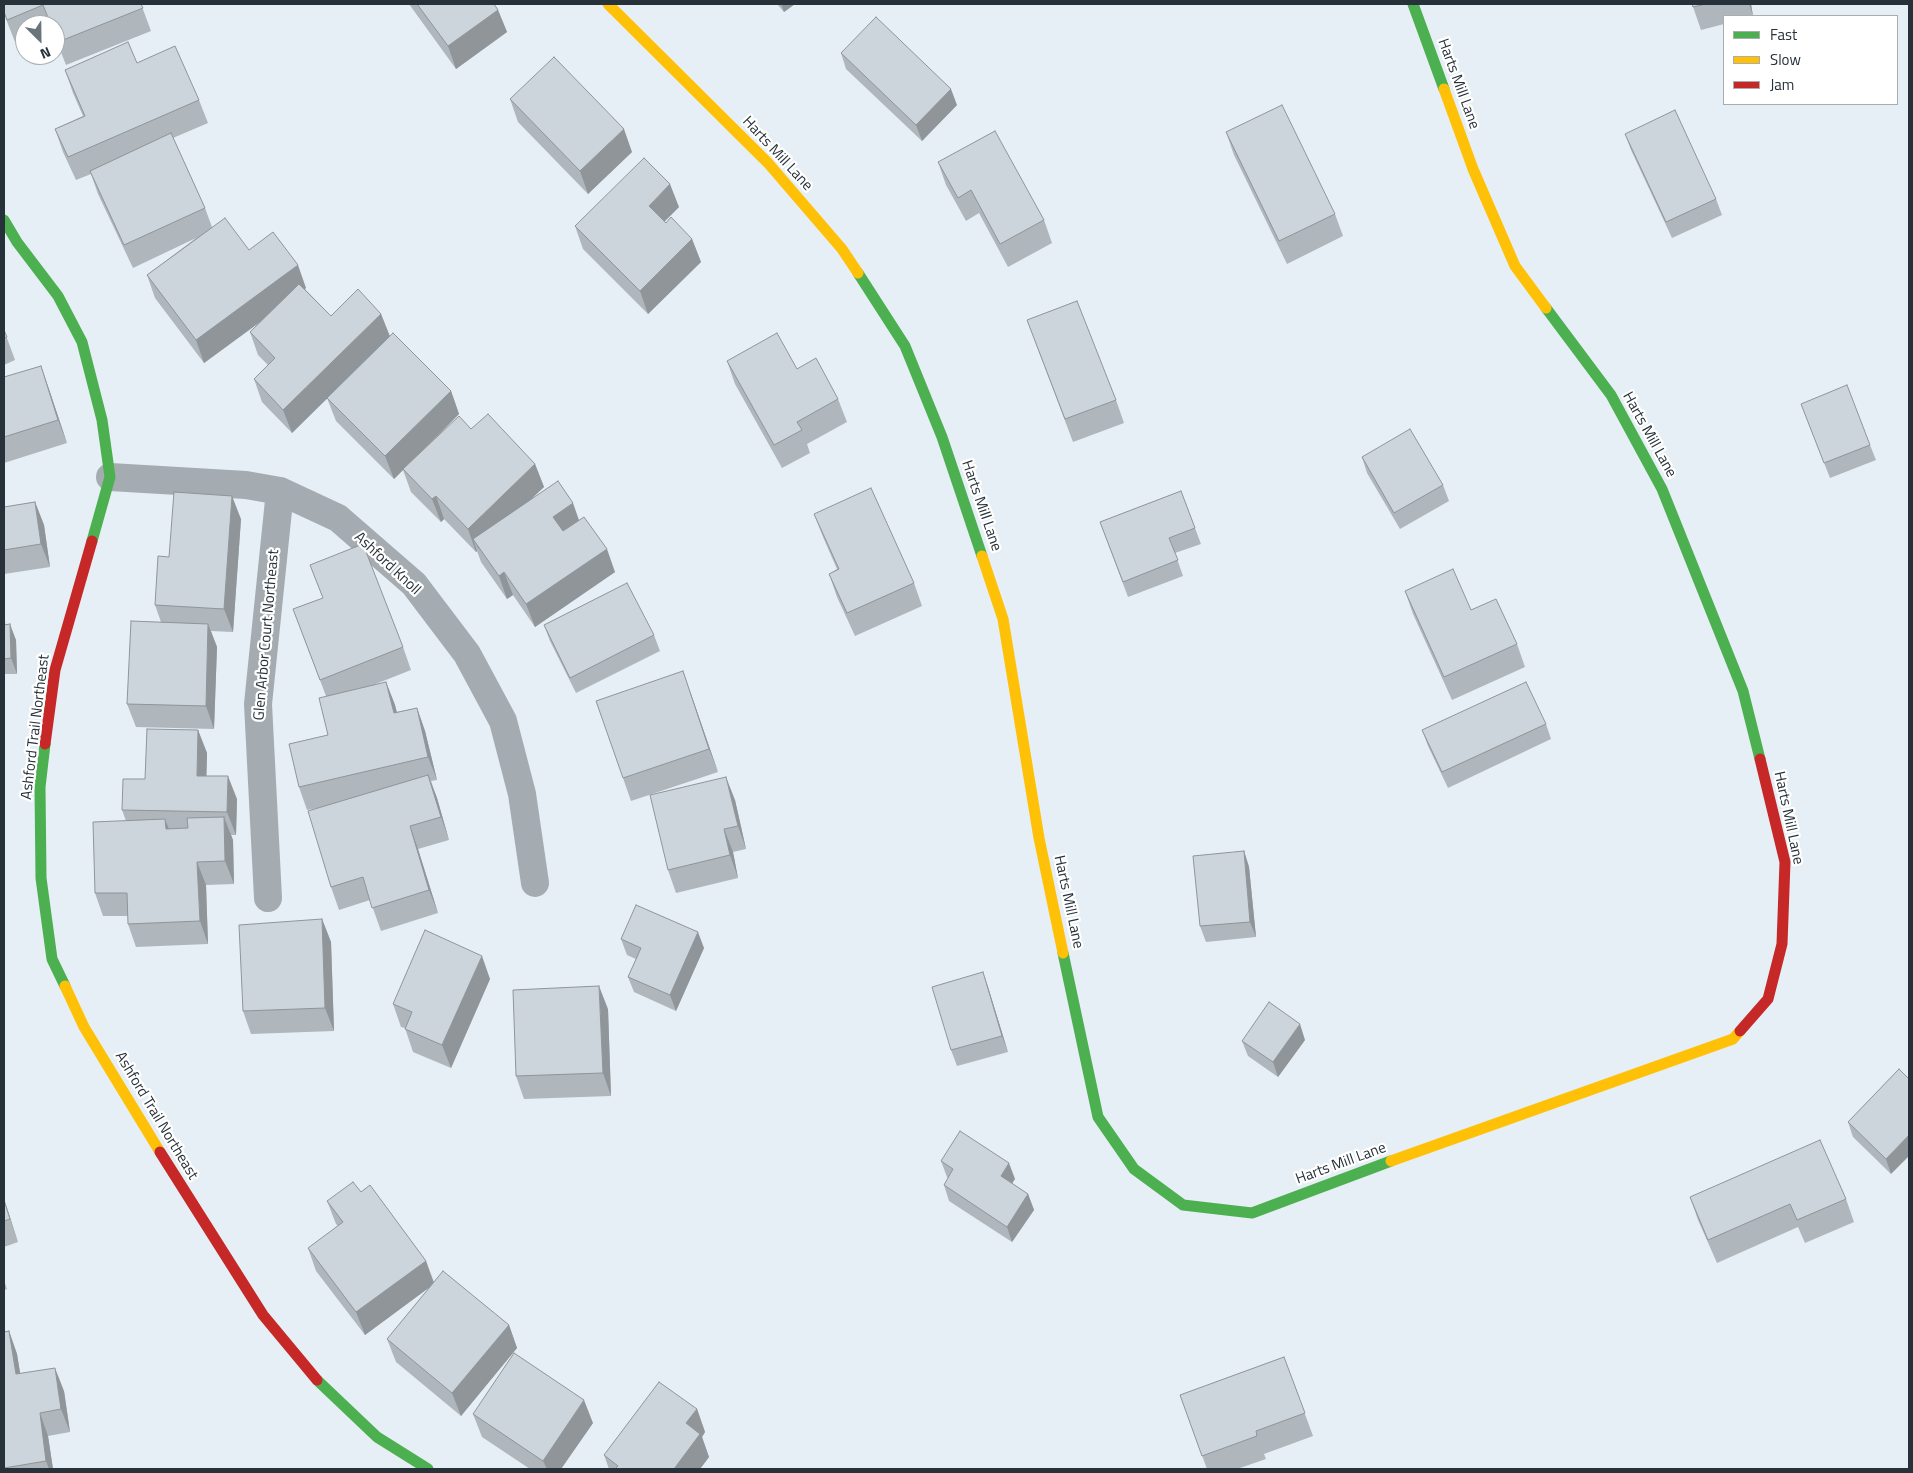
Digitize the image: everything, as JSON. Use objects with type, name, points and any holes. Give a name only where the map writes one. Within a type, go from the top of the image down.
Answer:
[{"type":"street","name":"Harts Mill Lane","points":[[608,4],[646,44],[768,163],[842,249],[905,346],[942,437],[1003,619],[1038,838],[1098,1117],[1134,1168],[1183,1205],[1252,1213],[1472,1131],[1733,1038],[1768,999],[1782,944],[1785,862],[1739,682],[1667,499],[1646,459],[1611,395],[1515,266],[1472,169],[1413,4]]},
{"type":"street","name":"Ashford Trail Northeast","points":[[4,220],[17,242],[58,296],[82,342],[102,420],[110,477],[55,670],[40,787],[41,878],[52,959],[84,1027],[213,1239],[263,1315],[313,1376],[377,1437],[428,1469]]},
{"type":"street","name":"Ashford Knoll","points":[[110,477],[246,485],[280,491],[338,518],[414,584],[467,654],[503,721],[522,794],[535,883]]},
{"type":"street","name":"Glen Arbor Court Northeast","points":[[268,898],[258,704],[280,491]]},
{"type":"building","points":[[4,4],[141,4],[143,8],[65,39],[65,15],[47,15],[43,5],[15,15],[7,20]]},
{"type":"building","points":[[417,4],[494,4],[498,10],[448,46]]},
{"type":"building","points":[[1692,4],[1706,4],[1693,7]]},
{"type":"building","points":[[876,17],[951,89],[916,125],[841,53]]},
{"type":"building","points":[[128,42],[137,63],[175,46],[199,100],[68,157],[55,129],[85,116],[65,70]]},
{"type":"building","points":[[554,57],[624,129],[580,171],[510,99]]},
{"type":"building","points":[[1282,105],[1335,214],[1279,241],[1226,132]]},
{"type":"building","points":[[1675,110],[1716,199],[1666,222],[1625,134]]},
{"type":"building","points":[[995,131],[1044,220],[1000,244],[971,190],[958,198],[938,162]]},
{"type":"building","points":[[171,133],[205,208],[124,245],[90,171]]},
{"type":"building","points":[[644,158],[670,184],[649,206],[666,223],[671,217],[692,239],[640,291],[575,226]]},
{"type":"building","points":[[225,218],[249,250],[273,232],[298,265],[196,340],[147,275]]},
{"type":"building","points":[[299,284],[331,316],[358,289],[381,314],[283,410],[254,379],[275,358],[250,332]]},
{"type":"building","points":[[1077,301],[1116,400],[1065,419],[1027,320]]},
{"type":"building","points":[[393,333],[451,391],[385,456],[327,398]]},
{"type":"building","points":[[777,333],[797,369],[816,358],[838,399],[797,422],[802,430],[774,445],[727,361]]},
{"type":"building","points":[[41,366],[58,420],[4,437],[4,377]]},
{"type":"building","points":[[1847,385],[1870,445],[1824,463],[1801,404]]},
{"type":"building","points":[[488,414],[535,464],[468,529],[436,496],[432,499],[403,469],[459,416],[471,429]]},
{"type":"building","points":[[1410,429],[1443,485],[1394,513],[1362,457]]},
{"type":"building","points":[[558,481],[573,503],[553,517],[563,531],[584,517],[607,549],[526,604],[504,572],[499,576],[473,539]]},
{"type":"building","points":[[871,488],[914,583],[847,613],[829,574],[839,569],[814,514]]},
{"type":"building","points":[[1181,491],[1195,528],[1169,538],[1178,560],[1123,582],[1100,522]]},
{"type":"building","points":[[174,492],[232,496],[224,609],[155,605],[158,556],[169,557]]},
{"type":"building","points":[[35,502],[41,544],[4,550],[4,507]]},
{"type":"building","points":[[363,544],[403,647],[320,680],[293,609],[323,598],[310,565]]},
{"type":"building","points":[[1453,569],[1471,610],[1496,599],[1517,644],[1444,677],[1405,591]]},
{"type":"building","points":[[627,583],[654,635],[570,678],[544,625]]},
{"type":"building","points":[[131,621],[208,624],[206,706],[127,704]]},
{"type":"building","points":[[10,624],[11,658],[4,659],[4,625]]},
{"type":"building","points":[[683,671],[709,749],[623,778],[596,701]]},
{"type":"building","points":[[386,682],[394,713],[417,708],[428,757],[299,787],[289,744],[328,735],[319,698]]},
{"type":"building","points":[[1526,682],[1546,724],[1442,772],[1422,730]]},
{"type":"building","points":[[147,729],[198,730],[197,776],[228,776],[227,812],[122,810],[123,779],[145,779]]},
{"type":"building","points":[[428,775],[441,817],[410,826],[429,890],[372,908],[363,877],[331,887],[308,811]]},
{"type":"building","points":[[726,777],[738,826],[724,829],[730,855],[668,870],[650,795]]},
{"type":"building","points":[[224,817],[225,861],[197,862],[200,921],[128,924],[127,893],[95,893],[93,822],[165,819],[166,829],[188,828],[187,818]]},
{"type":"building","points":[[1244,851],[1250,922],[1200,926],[1193,856]]},
{"type":"building","points":[[636,905],[698,932],[670,995],[628,977],[641,948],[621,939]]},
{"type":"building","points":[[322,919],[325,1008],[243,1011],[239,925]]},
{"type":"building","points":[[425,930],[482,956],[442,1045],[405,1029],[412,1012],[393,1004]]},
{"type":"building","points":[[983,972],[1002,1036],[951,1050],[932,987]]},
{"type":"building","points":[[599,986],[603,1073],[516,1076],[513,990]]},
{"type":"building","points":[[1269,1002],[1300,1024],[1273,1062],[1242,1041]]},
{"type":"building","points":[[1899,1069],[1909,1079],[1909,1135],[1886,1159],[1848,1122]]},
{"type":"building","points":[[960,1131],[1009,1163],[1001,1176],[1028,1194],[1007,1227],[944,1185],[953,1169],[941,1161]]},
{"type":"building","points":[[1820,1140],[1846,1199],[1797,1220],[1790,1204],[1708,1240],[1690,1197]]},
{"type":"building","points":[[353,1182],[361,1192],[370,1185],[426,1261],[356,1312],[308,1248],[343,1222],[327,1201]]},
{"type":"building","points":[[4,1200],[10,1219],[4,1221]]},
{"type":"building","points":[[443,1271],[509,1325],[452,1393],[387,1339]]},
{"type":"building","points":[[9,1331],[16,1374],[55,1368],[61,1409],[40,1413],[46,1461],[4,1468],[4,1332]]},
{"type":"building","points":[[514,1353],[584,1400],[543,1461],[473,1414]]},
{"type":"building","points":[[1284,1357],[1305,1413],[1256,1431],[1257,1436],[1202,1456],[1180,1395]]},
{"type":"building","points":[[659,1382],[697,1409],[686,1423],[700,1434],[674,1469],[615,1469],[618,1466],[604,1455]]},
{"type":"traffic: fast","points":[[1413,4],[1444,89]]},
{"type":"traffic: fast","points":[[4,220],[17,242],[58,296],[82,342],[102,420],[110,477],[92,541]]},
{"type":"traffic: fast","points":[[858,273],[905,346],[942,437],[982,556]]},
{"type":"traffic: fast","points":[[1546,308],[1611,395],[1662,489],[1743,691],[1760,759]]},
{"type":"traffic: fast","points":[[45,744],[40,787],[41,878],[52,959],[65,986]]},
{"type":"traffic: fast","points":[[1063,953],[1098,1117],[1134,1169],[1183,1205],[1252,1213],[1391,1161]]},
{"type":"traffic: fast","points":[[317,1380],[377,1437],[428,1469]]},
{"type":"traffic: slow","points":[[608,4],[768,163],[842,249],[858,273]]},
{"type":"traffic: slow","points":[[1444,89],[1473,169],[1515,266],[1546,308]]},
{"type":"traffic: slow","points":[[982,556],[1003,619],[1039,838],[1063,953]]},
{"type":"traffic: slow","points":[[65,986],[84,1027],[160,1152]]},
{"type":"traffic: slow","points":[[1391,1161],[1733,1039],[1740,1031]]},
{"type":"traffic: jam","points":[[45,744],[55,670],[92,541]]},
{"type":"traffic: jam","points":[[1740,1031],[1768,999],[1782,944],[1785,862],[1760,759]]},
{"type":"traffic: jam","points":[[160,1152],[263,1315],[317,1380]]}]
